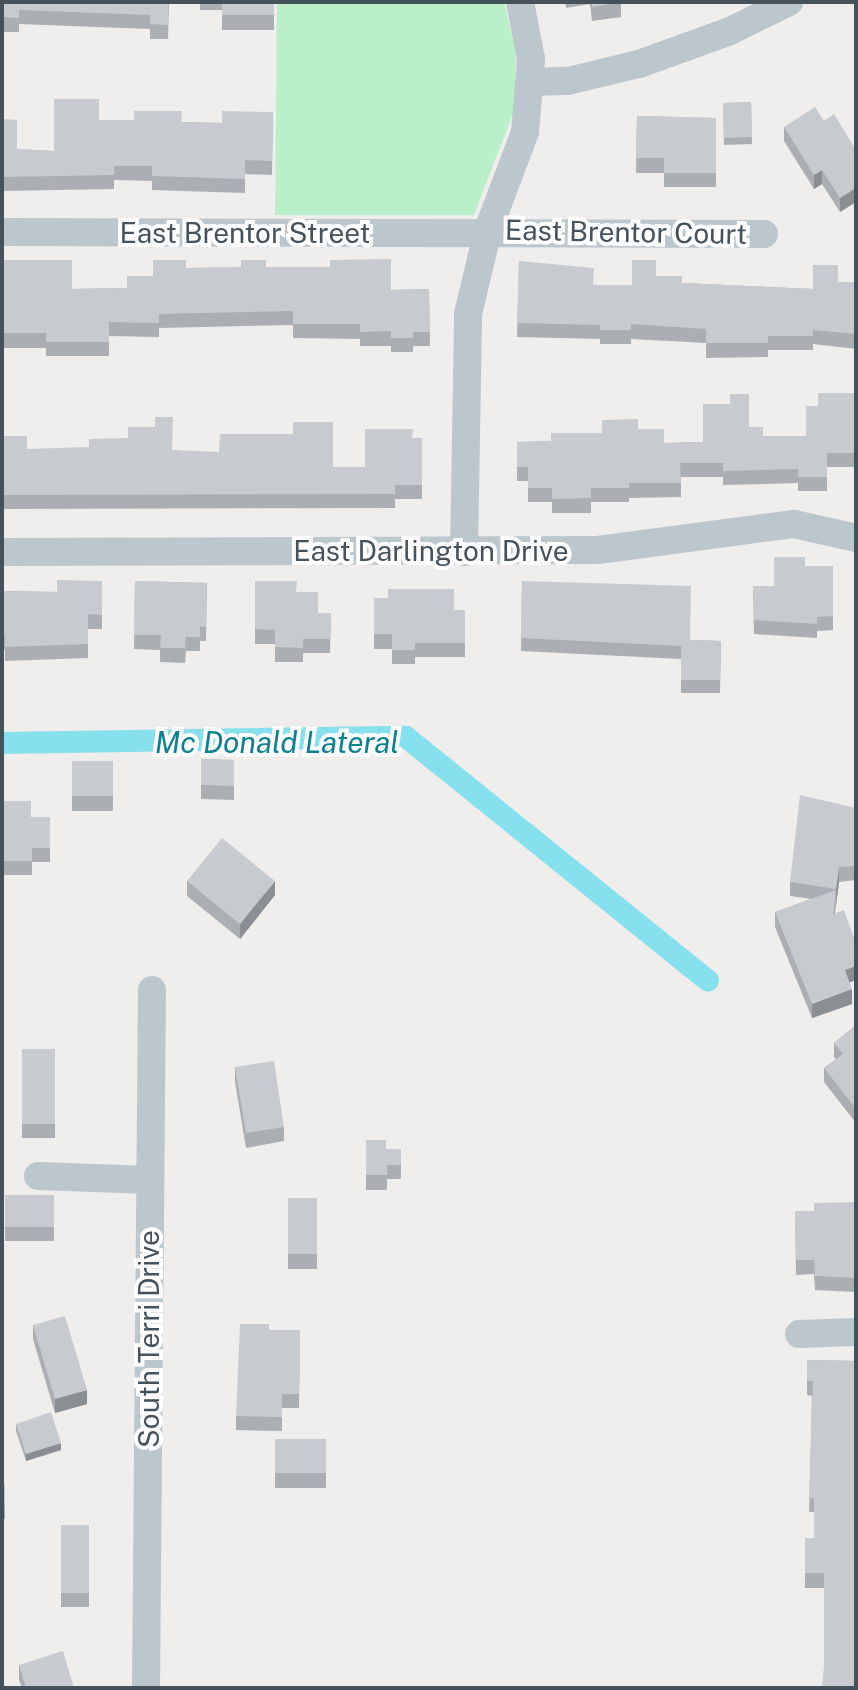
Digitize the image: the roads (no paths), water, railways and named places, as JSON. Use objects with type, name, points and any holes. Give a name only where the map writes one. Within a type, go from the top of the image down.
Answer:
[{"type":"street","points":[[464,552],[468,314],[488,230],[525,132],[532,82],[520,2]]},
{"type":"street","points":[[532,82],[568,81],[639,64],[789,2]]},
{"type":"street","name":"East Brentor Street","points":[[2,232],[488,230]]},
{"type":"street","name":"East Brentor Court","points":[[488,230],[764,234]]},
{"type":"street","name":"East Darlington Drive","points":[[2,552],[598,550],[794,524],[856,538]]},
{"type":"street","name":"South Terri Drive","points":[[146,1688],[152,990]]},
{"type":"street","points":[[38,1176],[150,1180]]},
{"type":"street","points":[[799,1334],[856,1332]]},
{"type":"waterway","name":"Mc Donald Lateral","points":[[2,743],[406,737],[708,981]]}]
